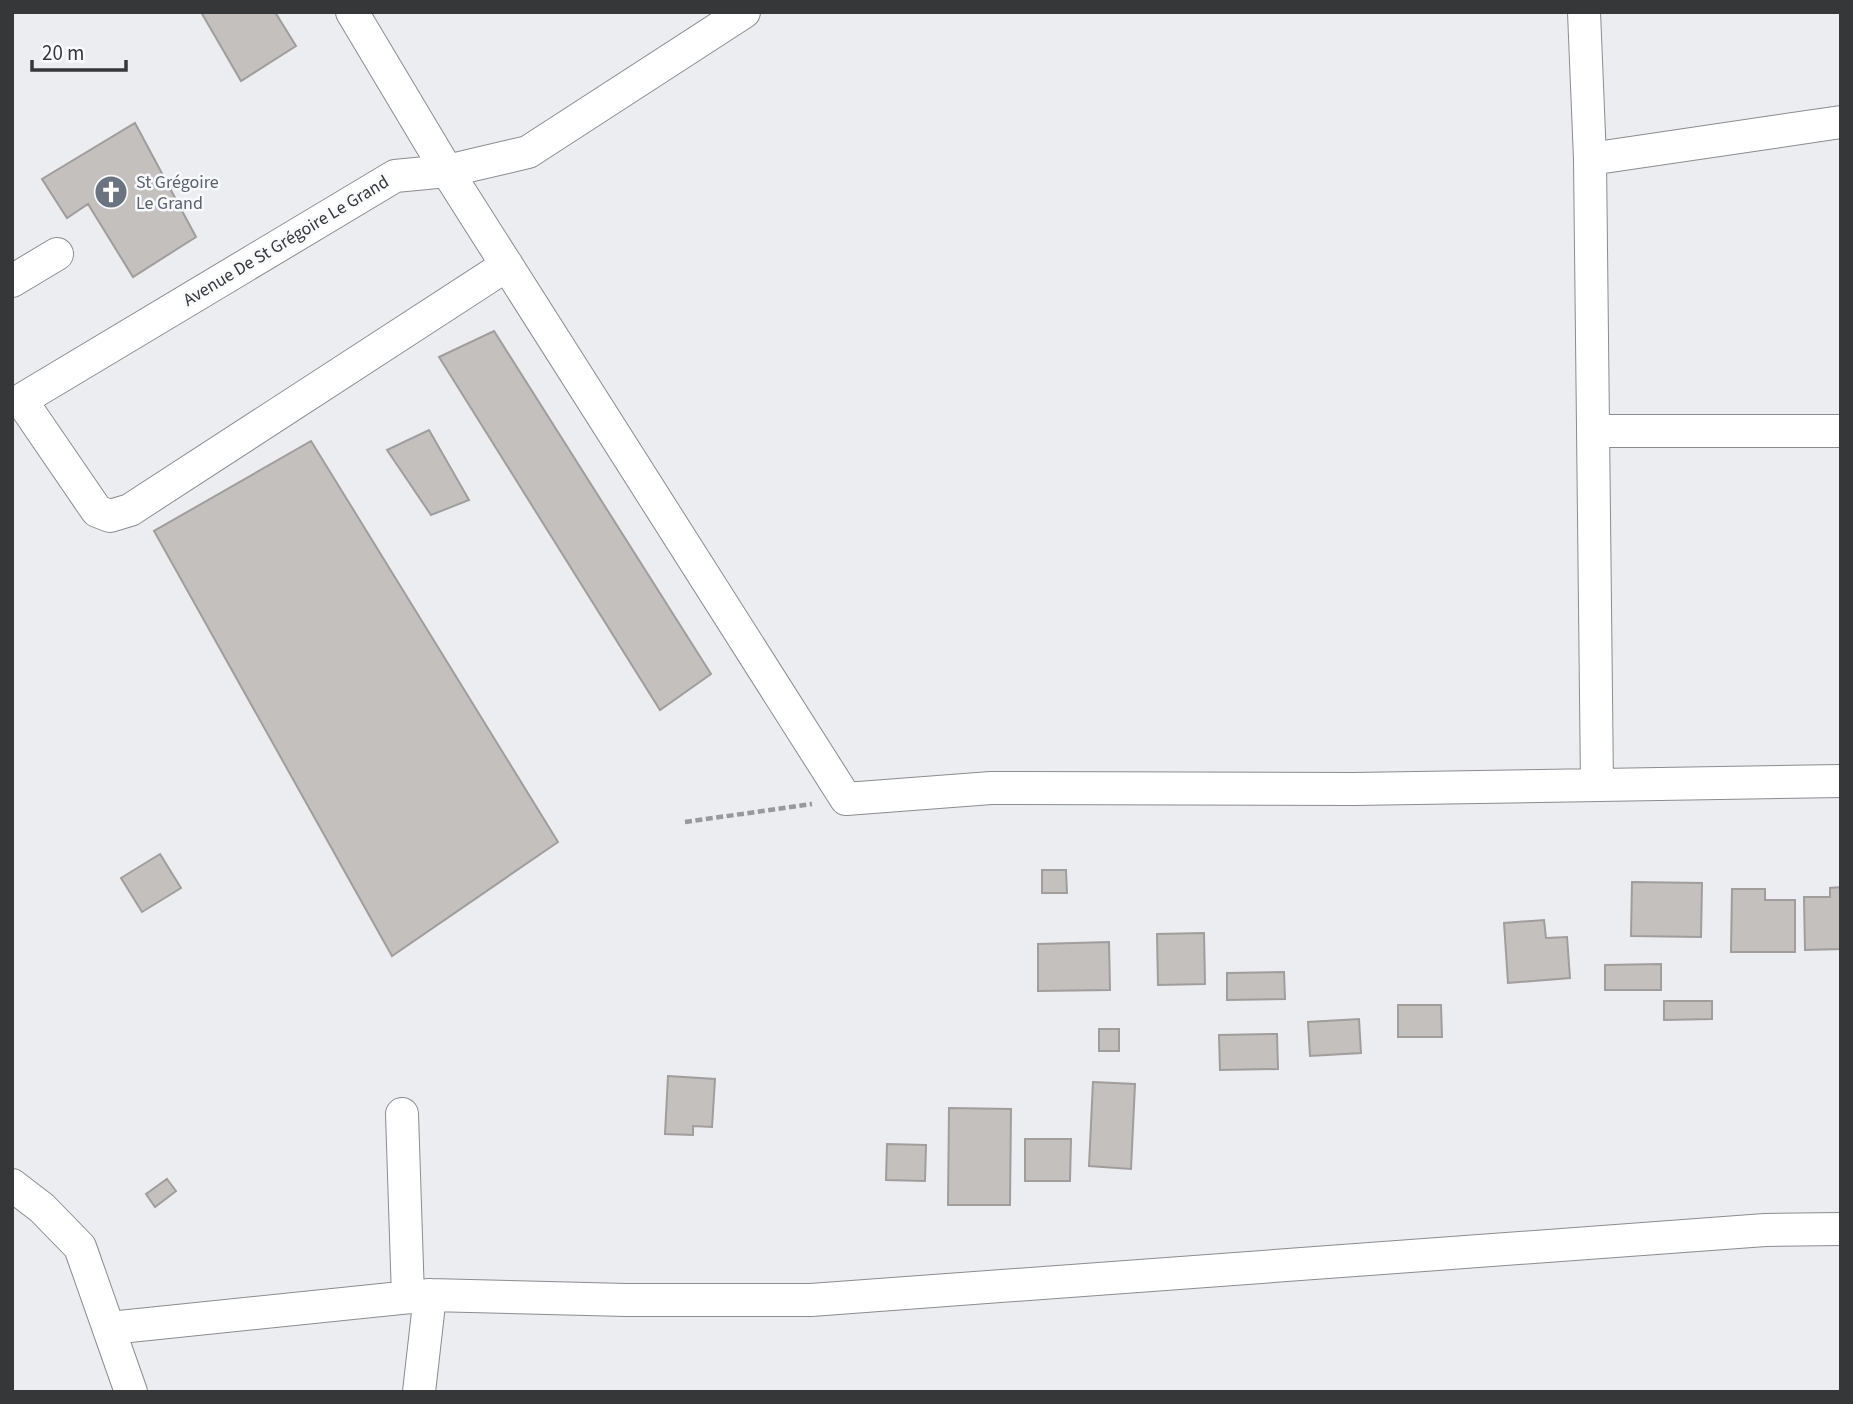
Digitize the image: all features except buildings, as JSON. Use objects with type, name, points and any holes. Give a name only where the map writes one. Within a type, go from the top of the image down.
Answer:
[{"type":"street","points":[[352,12],[447,171],[846,799],[991,788],[1354,789],[1841,781]]},
{"type":"street","name":"Avenue De St Grégoire Le Grand","points":[[507,265],[130,510],[110,516],[97,511],[21,400],[395,176],[447,171],[528,152],[744,12]]},
{"type":"street","points":[[1584,12],[1590,159],[1597,785]]},
{"type":"street","points":[[1590,159],[1841,122]]},
{"type":"street","points":[[12,281],[57,254]]},
{"type":"street","points":[[1593,431],[1841,431]]},
{"type":"street","points":[[402,1114],[419,1296],[419,1392]]},
{"type":"street","points":[[12,1185],[42,1208],[80,1247],[131,1392]]},
{"type":"street","points":[[110,1328],[419,1296],[811,1300],[1751,1231],[1841,1228]]},
{"type":"path","points":[[685,822],[846,799]]},
{"type":"place","name":"St Grégoire Le Grand","points":[[111,192]]}]
